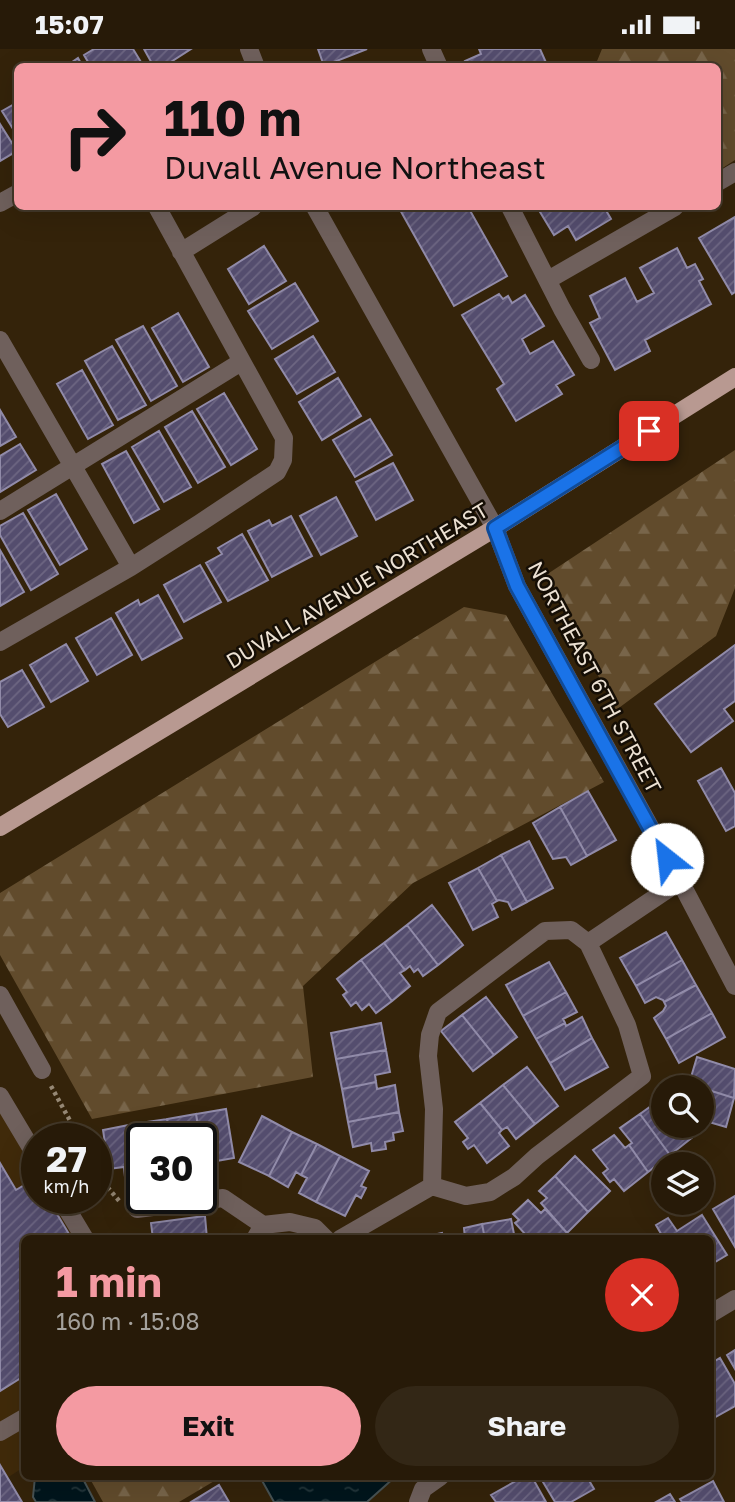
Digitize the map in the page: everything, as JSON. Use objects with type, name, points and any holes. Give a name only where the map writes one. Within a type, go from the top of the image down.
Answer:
[{"type":"main road","name":"DUVALL AVENUE NORTHEAST","points":[[0,827],[495,528],[735,377]]},
{"type":"street","points":[[0,642],[131,567],[200,523],[277,471],[283,460],[284,438],[159,210]]},
{"type":"street","points":[[181,252],[248,210]]},
{"type":"street","name":"NORTHEAST 6TH STREET","points":[[317,210],[495,528],[517,586],[735,986]]},
{"type":"street","points":[[512,210],[562,309],[592,360]]},
{"type":"street","points":[[548,280],[670,210]]},
{"type":"street","points":[[0,340],[131,567]]},
{"type":"street","points":[[0,511],[242,362]]},
{"type":"street","points":[[588,943],[680,881]]},
{"type":"street","points":[[347,1235],[432,1187],[466,1196],[490,1192],[514,1177],[537,1156],[642,1076],[626,1025],[588,943],[570,930],[545,932],[438,1012],[430,1035],[428,1056],[434,1109],[432,1187]]},
{"type":"street","points":[[0,995],[42,1070]]},
{"type":"street","points":[[0,1096],[21,1131]]},
{"type":"street","points":[[217,1199],[223,1198],[259,1232],[290,1222],[315,1228],[322,1235]]},
{"type":"street","points":[[70,1214],[83,1235]]},
{"type":"street","points":[[714,1312],[735,1299]]},
{"type":"street","points":[[0,1432],[21,1419]]},
{"type":"street","points":[[418,1502],[423,1489],[436,1480]]},
{"type":"path","points":[[42,1070],[71,1123]]},
{"type":"path","points":[[112,1192],[126,1205]]},
{"type":"shaded area","points":[[0,1096],[21,1131],[21,1214],[70,1214],[83,1235],[21,1235],[21,1469],[7,1478],[0,1502]]},
{"type":"green space","points":[[602,49],[735,49],[735,160],[721,169],[721,63],[596,63]]},
{"type":"green space","points":[[735,450],[735,588],[716,636],[616,710],[546,575]]},
{"type":"green space","points":[[464,607],[506,615],[604,782],[413,883],[303,986],[313,1077],[92,1119],[0,955],[0,893]]},
{"type":"green space","points":[[91,1480],[216,1480],[179,1502],[103,1502]]},
{"type":"water","points":[[35,1480],[84,1480],[95,1502],[36,1502],[33,1497]]},
{"type":"water","points":[[262,1480],[392,1480],[367,1502],[274,1502]]},
{"type":"building","points":[[94,49],[133,49],[142,63],[89,63],[84,55]]},
{"type":"building","points":[[144,49],[191,49],[169,63],[152,63]]},
{"type":"building","points":[[318,49],[367,49],[332,63],[323,63]]},
{"type":"building","points":[[479,49],[540,49],[546,63],[466,63],[465,61],[481,54]]},
{"type":"building","points":[[14,104],[14,130],[2,111]]},
{"type":"building","points":[[0,124],[14,146],[14,153],[0,161]]},
{"type":"building","points":[[400,210],[470,210],[507,276],[454,306]]},
{"type":"building","points":[[539,210],[606,210],[611,219],[576,240],[568,226],[554,235]]},
{"type":"building","points":[[735,217],[735,292],[732,294],[699,238]]},
{"type":"building","points":[[264,246],[286,281],[249,304],[228,269]]},
{"type":"building","points":[[677,248],[687,268],[695,264],[703,279],[699,281],[711,304],[645,340],[650,351],[615,370],[590,323],[600,318],[590,296],[625,278],[637,302],[654,293],[640,268]]},
{"type":"building","points":[[295,283],[318,321],[272,349],[248,311]]},
{"type":"building","points":[[499,294],[503,299],[508,296],[512,303],[525,295],[544,326],[522,339],[530,354],[553,341],[574,375],[556,385],[562,394],[516,421],[497,389],[504,384],[462,315]]},
{"type":"building","points":[[178,313],[209,367],[183,382],[152,328]]},
{"type":"building","points":[[143,326],[177,386],[151,401],[116,340]]},
{"type":"building","points":[[313,336],[335,372],[297,394],[275,359]]},
{"type":"building","points":[[112,346],[146,405],[118,420],[85,361]]},
{"type":"building","points":[[82,370],[113,425],[88,439],[57,384]]},
{"type":"building","points":[[338,378],[361,416],[322,440],[299,402]]},
{"type":"building","points":[[224,393],[257,449],[231,465],[197,409]]},
{"type":"building","points":[[0,410],[16,437],[0,446]]},
{"type":"building","points":[[192,411],[225,467],[198,483],[165,427]]},
{"type":"building","points":[[370,419],[392,455],[355,477],[333,440]]},
{"type":"building","points":[[159,431],[191,487],[164,502],[132,447]]},
{"type":"building","points":[[20,444],[36,470],[0,492],[0,456]]},
{"type":"building","points":[[126,451],[159,509],[134,523],[102,464]]},
{"type":"building","points":[[393,463],[413,500],[376,520],[356,482]]},
{"type":"building","points":[[56,494],[87,549],[60,565],[28,510]]},
{"type":"building","points":[[336,497],[357,536],[321,555],[300,516]]},
{"type":"building","points":[[23,513],[58,574],[31,590],[0,535],[0,526]]},
{"type":"building","points":[[291,516],[312,556],[272,577],[248,531],[269,520],[272,526]]},
{"type":"building","points":[[242,534],[268,580],[228,601],[206,563],[222,554],[218,548]]},
{"type":"building","points":[[0,550],[24,592],[0,606]]},
{"type":"building","points":[[200,565],[221,602],[184,622],[164,585]]},
{"type":"building","points":[[158,595],[182,638],[142,660],[116,613],[138,600],[140,605]]},
{"type":"building","points":[[111,618],[132,655],[97,675],[76,638]]},
{"type":"building","points":[[66,644],[88,681],[51,702],[30,665]]},
{"type":"building","points":[[735,645],[735,701],[724,709],[733,721],[691,752],[655,704]]},
{"type":"building","points":[[22,670],[44,707],[8,727],[0,714],[0,682]]},
{"type":"building","points":[[721,768],[735,793],[735,826],[726,831],[698,781]]},
{"type":"building","points":[[588,791],[616,840],[587,856],[560,807]]},
{"type":"building","points":[[560,807],[587,856],[571,865],[566,857],[553,859],[533,823]]},
{"type":"building","points":[[529,841],[553,888],[527,902],[501,855]]},
{"type":"building","points":[[501,855],[527,902],[512,910],[508,902],[497,901],[478,868]]},
{"type":"building","points":[[478,868],[497,901],[492,904],[498,917],[473,930],[449,883]]},
{"type":"building","points":[[432,905],[463,945],[438,965],[407,925]]},
{"type":"building","points":[[407,925],[438,965],[423,976],[418,969],[414,972],[410,966],[405,970],[384,943]]},
{"type":"building","points":[[666,932],[682,960],[636,986],[620,958]]},
{"type":"building","points":[[384,943],[405,970],[400,973],[410,986],[392,1001],[361,960]]},
{"type":"building","points":[[361,960],[392,1001],[376,1013],[369,1004],[362,1010],[356,1002],[351,1006],[343,995],[347,992],[337,979]]},
{"type":"building","points":[[682,960],[696,985],[664,1002],[656,997],[645,1003],[636,986]]},
{"type":"building","points":[[549,962],[566,992],[523,1016],[506,985]]},
{"type":"building","points":[[696,985],[712,1013],[666,1039],[654,1018],[663,1011],[666,1006],[664,1002]]},
{"type":"building","points":[[566,992],[577,1012],[563,1019],[565,1023],[536,1039],[523,1016]]},
{"type":"building","points":[[486,997],[517,1037],[494,1055],[462,1015]]},
{"type":"building","points":[[712,1013],[725,1037],[679,1063],[666,1039]]},
{"type":"building","points":[[462,1015],[494,1055],[473,1071],[441,1031]]},
{"type":"building","points":[[582,1017],[592,1038],[550,1063],[536,1039]]},
{"type":"building","points":[[381,1023],[386,1050],[336,1059],[331,1033]]},
{"type":"building","points":[[592,1038],[608,1067],[565,1090],[550,1063]]},
{"type":"building","points":[[386,1050],[390,1072],[375,1075],[376,1082],[342,1089],[336,1059]]},
{"type":"building","points":[[697,1057],[735,1069],[734,1098],[714,1092],[714,1075],[692,1075]]},
{"type":"building","points":[[527,1067],[558,1106],[535,1124],[503,1085]]},
{"type":"building","points":[[376,1082],[377,1089],[395,1085],[399,1112],[348,1122],[342,1089]]},
{"type":"building","points":[[503,1085],[535,1124],[516,1139],[507,1127],[502,1130],[480,1103]]},
{"type":"building","points":[[714,1092],[734,1098],[726,1127],[714,1124]]},
{"type":"building","points":[[480,1103],[502,1130],[499,1133],[509,1146],[487,1163],[474,1145],[468,1149],[463,1142],[468,1138],[455,1122]]},
{"type":"building","points":[[651,1106],[651,1129],[640,1114]]},
{"type":"building","points":[[226,1109],[234,1158],[217,1161],[217,1123],[198,1123],[196,1114]]},
{"type":"building","points":[[399,1112],[403,1131],[393,1133],[394,1140],[385,1142],[386,1149],[372,1151],[371,1143],[353,1147],[348,1122]]},
{"type":"building","points":[[196,1114],[197,1123],[168,1123],[167,1119]]},
{"type":"building","points":[[640,1114],[651,1129],[651,1138],[658,1138],[668,1152],[651,1152],[651,1170],[648,1172],[620,1128]]},
{"type":"building","points":[[262,1116],[292,1132],[269,1176],[239,1162]]},
{"type":"building","points":[[167,1119],[168,1123],[139,1123]]},
{"type":"building","points":[[126,1126],[126,1177],[124,1167],[112,1169],[112,1128]]},
{"type":"building","points":[[292,1132],[317,1144],[301,1175],[296,1172],[288,1187],[269,1176]]},
{"type":"building","points":[[614,1135],[625,1148],[629,1145],[648,1172],[624,1191],[614,1179],[610,1182],[603,1173],[608,1169],[593,1150]]},
{"type":"building","points":[[658,1138],[691,1138],[674,1152],[668,1152]]},
{"type":"building","points":[[317,1144],[340,1156],[316,1202],[299,1193],[307,1178],[301,1175]]},
{"type":"building","points":[[340,1156],[369,1171],[361,1186],[366,1188],[361,1198],[356,1195],[345,1216],[316,1202]]},
{"type":"building","points":[[575,1156],[610,1191],[588,1212],[555,1176]]},
{"type":"building","points":[[0,1163],[16,1190],[21,1187],[21,1214],[57,1214],[70,1235],[21,1235],[21,1378],[0,1391]]},
{"type":"building","points":[[555,1176],[588,1212],[567,1233],[541,1203],[547,1198],[539,1191]]},
{"type":"building","points":[[735,1196],[735,1247],[714,1211]]},
{"type":"building","points":[[528,1200],[541,1213],[545,1209],[567,1233],[526,1235],[515,1223],[519,1220],[513,1214]]},
{"type":"building","points":[[702,1215],[727,1255],[714,1263],[714,1235],[662,1235],[656,1225],[668,1218],[677,1231]]},
{"type":"building","points":[[205,1216],[207,1235],[152,1235],[151,1223]]},
{"type":"building","points":[[511,1219],[514,1235],[484,1235],[482,1224]]},
{"type":"building","points":[[482,1224],[484,1235],[465,1235],[464,1228]]},
{"type":"building","points":[[735,1350],[735,1369],[727,1355]]},
{"type":"building","points":[[720,1358],[735,1384],[735,1406],[714,1418],[714,1362]]},
{"type":"building","points":[[0,1465],[22,1502],[0,1502]]},
{"type":"building","points":[[518,1480],[534,1480],[546,1502],[496,1502],[491,1495]]},
{"type":"building","points":[[542,1480],[589,1480],[594,1489],[571,1502],[555,1502]]},
{"type":"building","points":[[713,1481],[724,1502],[682,1502],[680,1499]]},
{"type":"building","points":[[219,1485],[229,1502],[191,1502]]},
{"type":"building","points":[[670,1494],[675,1502],[656,1502]]},
{"type":"route","points":[[649,431],[495,528],[517,586],[667,859]]}]
